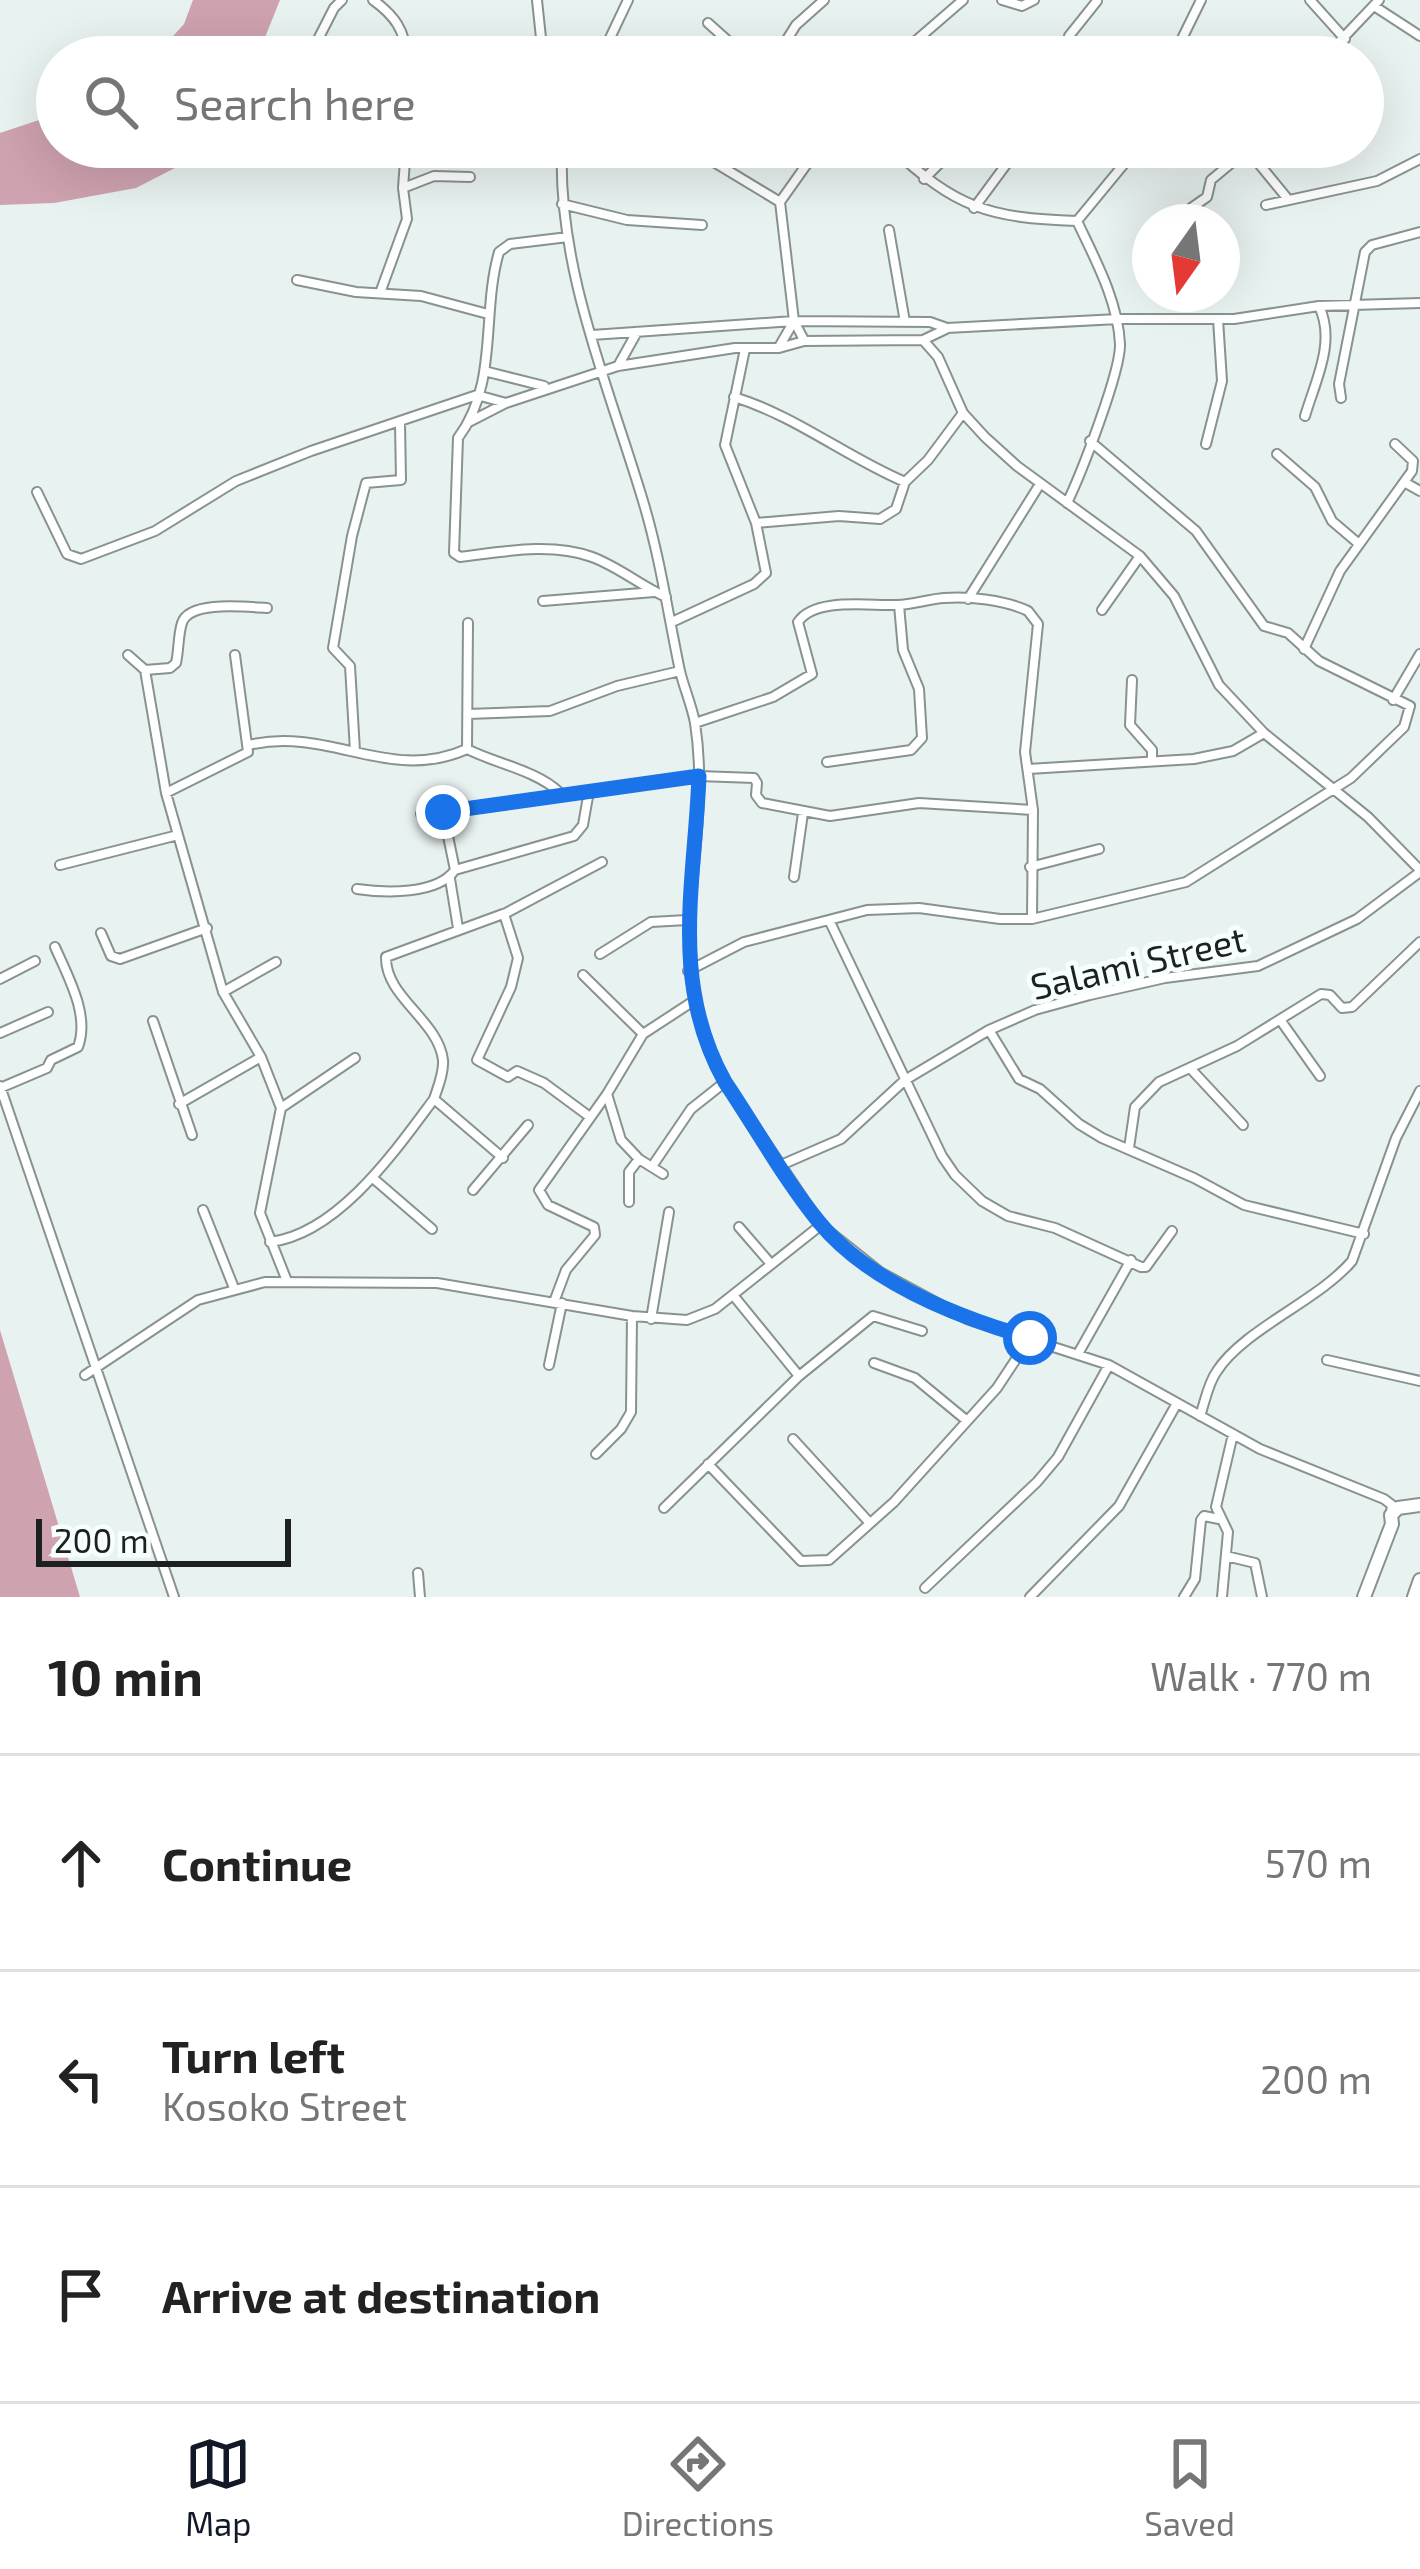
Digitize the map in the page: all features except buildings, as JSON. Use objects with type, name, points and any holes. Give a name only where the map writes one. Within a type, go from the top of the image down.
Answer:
[{"type":"main road","points":[[1364,1597],[1392,1524],[1390,1515],[1398,1508],[1419,1504]]},
{"type":"main road","points":[[1414,1597],[1420,1580]]},
{"type":"street","points":[[320,36],[342,0]]},
{"type":"street","points":[[373,0],[404,36]]},
{"type":"street","points":[[537,0],[541,36]]},
{"type":"street","points":[[612,36],[628,0]]},
{"type":"street","points":[[789,36],[824,0]]},
{"type":"street","points":[[921,36],[963,0]]},
{"type":"street","points":[[1002,0],[1022,6],[1034,0]]},
{"type":"street","points":[[1183,36],[1201,0]]},
{"type":"street","points":[[1310,0],[1342,36]]},
{"type":"street","points":[[1069,36],[1097,1]]},
{"type":"street","points":[[1348,36],[1376,3],[1420,36]]},
{"type":"street","points":[[709,23],[722,36]]},
{"type":"street","points":[[1266,205],[1377,181],[1420,159]]},
{"type":"street","points":[[380,293],[407,219],[404,168]]},
{"type":"street","points":[[562,168],[568,237],[592,335],[645,507],[695,723],[699,776],[687,920],[688,970],[711,1058],[725,1082],[821,1225],[866,1262],[948,1310],[1109,1365],[1233,1434],[1384,1499],[1392,1505],[1390,1515]]},
{"type":"street","points":[[724,168],[780,202]]},
{"type":"street","points":[[804,168],[780,202],[794,321],[804,341]]},
{"type":"street","points":[[913,168],[974,208],[1077,221]]},
{"type":"street","points":[[924,178],[934,168]]},
{"type":"street","points":[[974,208],[1004,168]]},
{"type":"street","points":[[1077,221],[1121,168]]},
{"type":"street","points":[[1197,204],[1208,196],[1211,180],[1225,168]]},
{"type":"street","points":[[1262,168],[1287,198]]},
{"type":"street","points":[[403,188],[434,176],[470,178]]},
{"type":"street","points":[[562,204],[627,220],[702,225]]},
{"type":"street","points":[[1067,503],[1120,356],[1118,319],[1077,221]]},
{"type":"street","points":[[889,230],[905,322]]},
{"type":"street","points":[[1341,398],[1339,384],[1368,248],[1420,232]]},
{"type":"street","points":[[568,237],[502,246],[488,314],[488,372],[470,422],[458,438],[453,514],[456,556],[530,549],[569,552],[649,584],[668,598]]},
{"type":"street","points":[[297,280],[430,297],[488,314]]},
{"type":"street","points":[[470,422],[548,387],[618,366],[804,341],[923,340],[947,328],[1218,319],[1319,307],[1420,303]]},
{"type":"street","points":[[1305,416],[1328,338],[1328,325],[1319,307]]},
{"type":"street","points":[[1206,444],[1222,380],[1218,319]]},
{"type":"street","points":[[778,348],[794,321]]},
{"type":"street","points":[[592,335],[794,321],[931,322],[947,328]]},
{"type":"street","points":[[618,366],[638,331]]},
{"type":"street","points":[[923,340],[938,357],[963,413],[1040,484],[1140,556],[1174,596],[1219,686],[1264,733],[1368,817],[1420,871]]},
{"type":"street","points":[[672,622],[762,578],[766,568],[755,523],[725,445],[745,349]]},
{"type":"street","points":[[488,372],[548,387]]},
{"type":"street","points":[[37,492],[68,554],[81,559],[170,524],[242,478],[477,395],[506,403]]},
{"type":"street","points":[[734,397],[786,416],[868,466],[905,482]]},
{"type":"street","points":[[755,523],[880,519],[896,508],[905,482],[963,413]]},
{"type":"street","points":[[355,751],[350,666],[333,647],[366,483],[401,480],[400,423]]},
{"type":"street","points":[[688,970],[744,942],[897,907],[1032,920],[1186,882],[1351,778],[1404,727],[1410,706],[1303,650],[1288,633],[1264,626],[1196,531],[1090,442]]},
{"type":"street","points":[[1303,650],[1328,591],[1412,471],[1413,460],[1395,443]]},
{"type":"street","points":[[1276,454],[1315,487],[1329,518],[1359,544]]},
{"type":"street","points":[[1404,482],[1420,490]]},
{"type":"street","points":[[968,599],[1040,484]]},
{"type":"street","points":[[1102,610],[1140,556]]},
{"type":"street","points":[[543,601],[655,592]]},
{"type":"street","points":[[695,723],[773,697],[812,674],[798,622],[808,612],[945,598],[1019,607],[1037,619],[1025,730],[1033,811],[1032,920]]},
{"type":"street","points":[[145,670],[176,663],[182,620],[192,611],[229,605],[267,608]]},
{"type":"street","points":[[827,762],[911,750],[922,738],[922,702],[903,650],[898,605]]},
{"type":"street","points":[[467,749],[468,623]]},
{"type":"street","points":[[1393,700],[1420,654]]},
{"type":"street","points":[[128,655],[145,670],[166,793],[223,992],[261,1057],[281,1108],[260,1213],[287,1281]]},
{"type":"street","points":[[166,793],[248,752],[236,655]]},
{"type":"street","points":[[468,714],[550,711],[617,686],[680,671]]},
{"type":"street","points":[[1132,680],[1130,725],[1151,749],[1152,760]]},
{"type":"street","points":[[1028,769],[1220,754],[1264,733]]},
{"type":"street","points":[[249,745],[283,739],[336,745],[405,763],[444,759],[467,749]]},
{"type":"street","points":[[467,749],[538,777],[561,793]]},
{"type":"street","points":[[421,814],[699,776],[754,778],[762,803],[830,816],[943,802],[1033,811]]},
{"type":"street","points":[[358,889],[404,891],[574,836],[583,825],[590,791]]},
{"type":"street","points":[[443,812],[458,928]]},
{"type":"street","points":[[794,878],[803,813]]},
{"type":"street","points":[[60,865],[178,835]]},
{"type":"street","points":[[1030,867],[1099,848]]},
{"type":"street","points":[[270,1242],[296,1239],[374,1179],[434,1099],[444,1065],[439,1043],[386,972],[386,957],[504,914],[602,862]]},
{"type":"street","name":"Salami Street","points":[[905,1080],[989,1030],[1035,1010],[1090,994],[1258,965],[1357,919],[1420,871]]},
{"type":"street","points":[[504,914],[518,958],[511,987],[477,1060],[508,1077],[518,1070],[544,1083],[590,1117]]},
{"type":"street","points":[[600,954],[651,922],[687,920]]},
{"type":"street","points":[[829,920],[942,1156],[982,1201],[1008,1216],[1043,1224],[1146,1267],[1172,1231]]},
{"type":"street","points":[[101,933],[111,956],[120,959],[207,928]]},
{"type":"street","points":[[1129,1148],[1135,1107],[1160,1082],[1281,1021],[1321,994],[1330,995],[1342,1008],[1352,1007],[1420,942]]},
{"type":"street","points":[[55,947],[79,1006],[83,1032],[78,1047],[51,1060],[47,1068],[0,1087],[174,1597]]},
{"type":"street","points":[[0,979],[35,962]]},
{"type":"street","points":[[223,992],[276,962]]},
{"type":"street","points":[[583,975],[643,1034]]},
{"type":"street","points":[[549,1365],[566,1270],[595,1235],[594,1226],[548,1205],[539,1190],[643,1034],[695,1000]]},
{"type":"street","points":[[0,1034],[48,1012]]},
{"type":"street","points":[[153,1021],[192,1135]]},
{"type":"street","points":[[1281,1021],[1320,1076]]},
{"type":"street","points":[[989,1030],[1021,1081],[1040,1088],[1084,1128],[1244,1205],[1364,1234]]},
{"type":"street","points":[[178,1104],[261,1057]]},
{"type":"street","points":[[281,1108],[356,1058]]},
{"type":"street","points":[[1190,1068],[1243,1125]]},
{"type":"street","points":[[781,1165],[841,1139],[905,1080]]},
{"type":"street","points":[[653,1165],[692,1109],[725,1082]]},
{"type":"street","points":[[607,1094],[621,1140],[639,1160],[663,1174]]},
{"type":"street","points":[[1200,1417],[1217,1369],[1339,1277],[1352,1261],[1396,1138],[1418,1097]]},
{"type":"street","points":[[434,1099],[502,1158]]},
{"type":"street","points":[[472,1190],[528,1125]]},
{"type":"street","points":[[629,1202],[629,1172],[639,1160]]},
{"type":"street","points":[[374,1179],[432,1229]]},
{"type":"street","points":[[203,1210],[234,1288]]},
{"type":"street","points":[[651,1319],[669,1212]]},
{"type":"street","points":[[85,1375],[182,1309],[234,1288],[287,1281],[437,1283],[651,1319],[687,1320],[716,1309],[821,1225]]},
{"type":"street","points":[[739,1227],[771,1264]]},
{"type":"street","points":[[1079,1352],[1131,1260]]},
{"type":"street","points":[[733,1294],[800,1376]]},
{"type":"street","points":[[596,1454],[631,1412],[632,1316]]},
{"type":"street","points":[[664,1508],[800,1376],[873,1316],[922,1330]]},
{"type":"street","points":[[708,1464],[804,1563],[838,1556],[997,1388],[1030,1338]]},
{"type":"street","points":[[1327,1360],[1420,1381]]},
{"type":"street","points":[[874,1363],[915,1378],[966,1420]]},
{"type":"street","points":[[925,1588],[1037,1482],[1066,1443],[1109,1365]]},
{"type":"street","points":[[1030,1597],[1118,1506],[1176,1405]]},
{"type":"street","points":[[1222,1597],[1228,1532],[1219,1519],[1217,1496],[1233,1434]]},
{"type":"street","points":[[793,1439],[868,1521]]},
{"type":"street","points":[[1184,1597],[1195,1579],[1201,1520],[1204,1516],[1219,1519]]},
{"type":"street","points":[[1226,1556],[1256,1563],[1262,1597]]},
{"type":"street","points":[[418,1573],[420,1597]]},
{"type":"shaded area","points":[[193,0],[280,0],[265,36],[173,36],[184,24]]},
{"type":"shaded area","points":[[36,121],[36,168],[175,168],[136,188],[54,203],[0,205],[0,133]]},
{"type":"shaded area","points":[[0,1330],[80,1597],[0,1597]]},
{"type":"route","points":[[443,812],[699,776],[687,920],[688,970],[711,1058],[725,1082],[821,1225],[851,1252],[948,1310],[1030,1338]]}]
